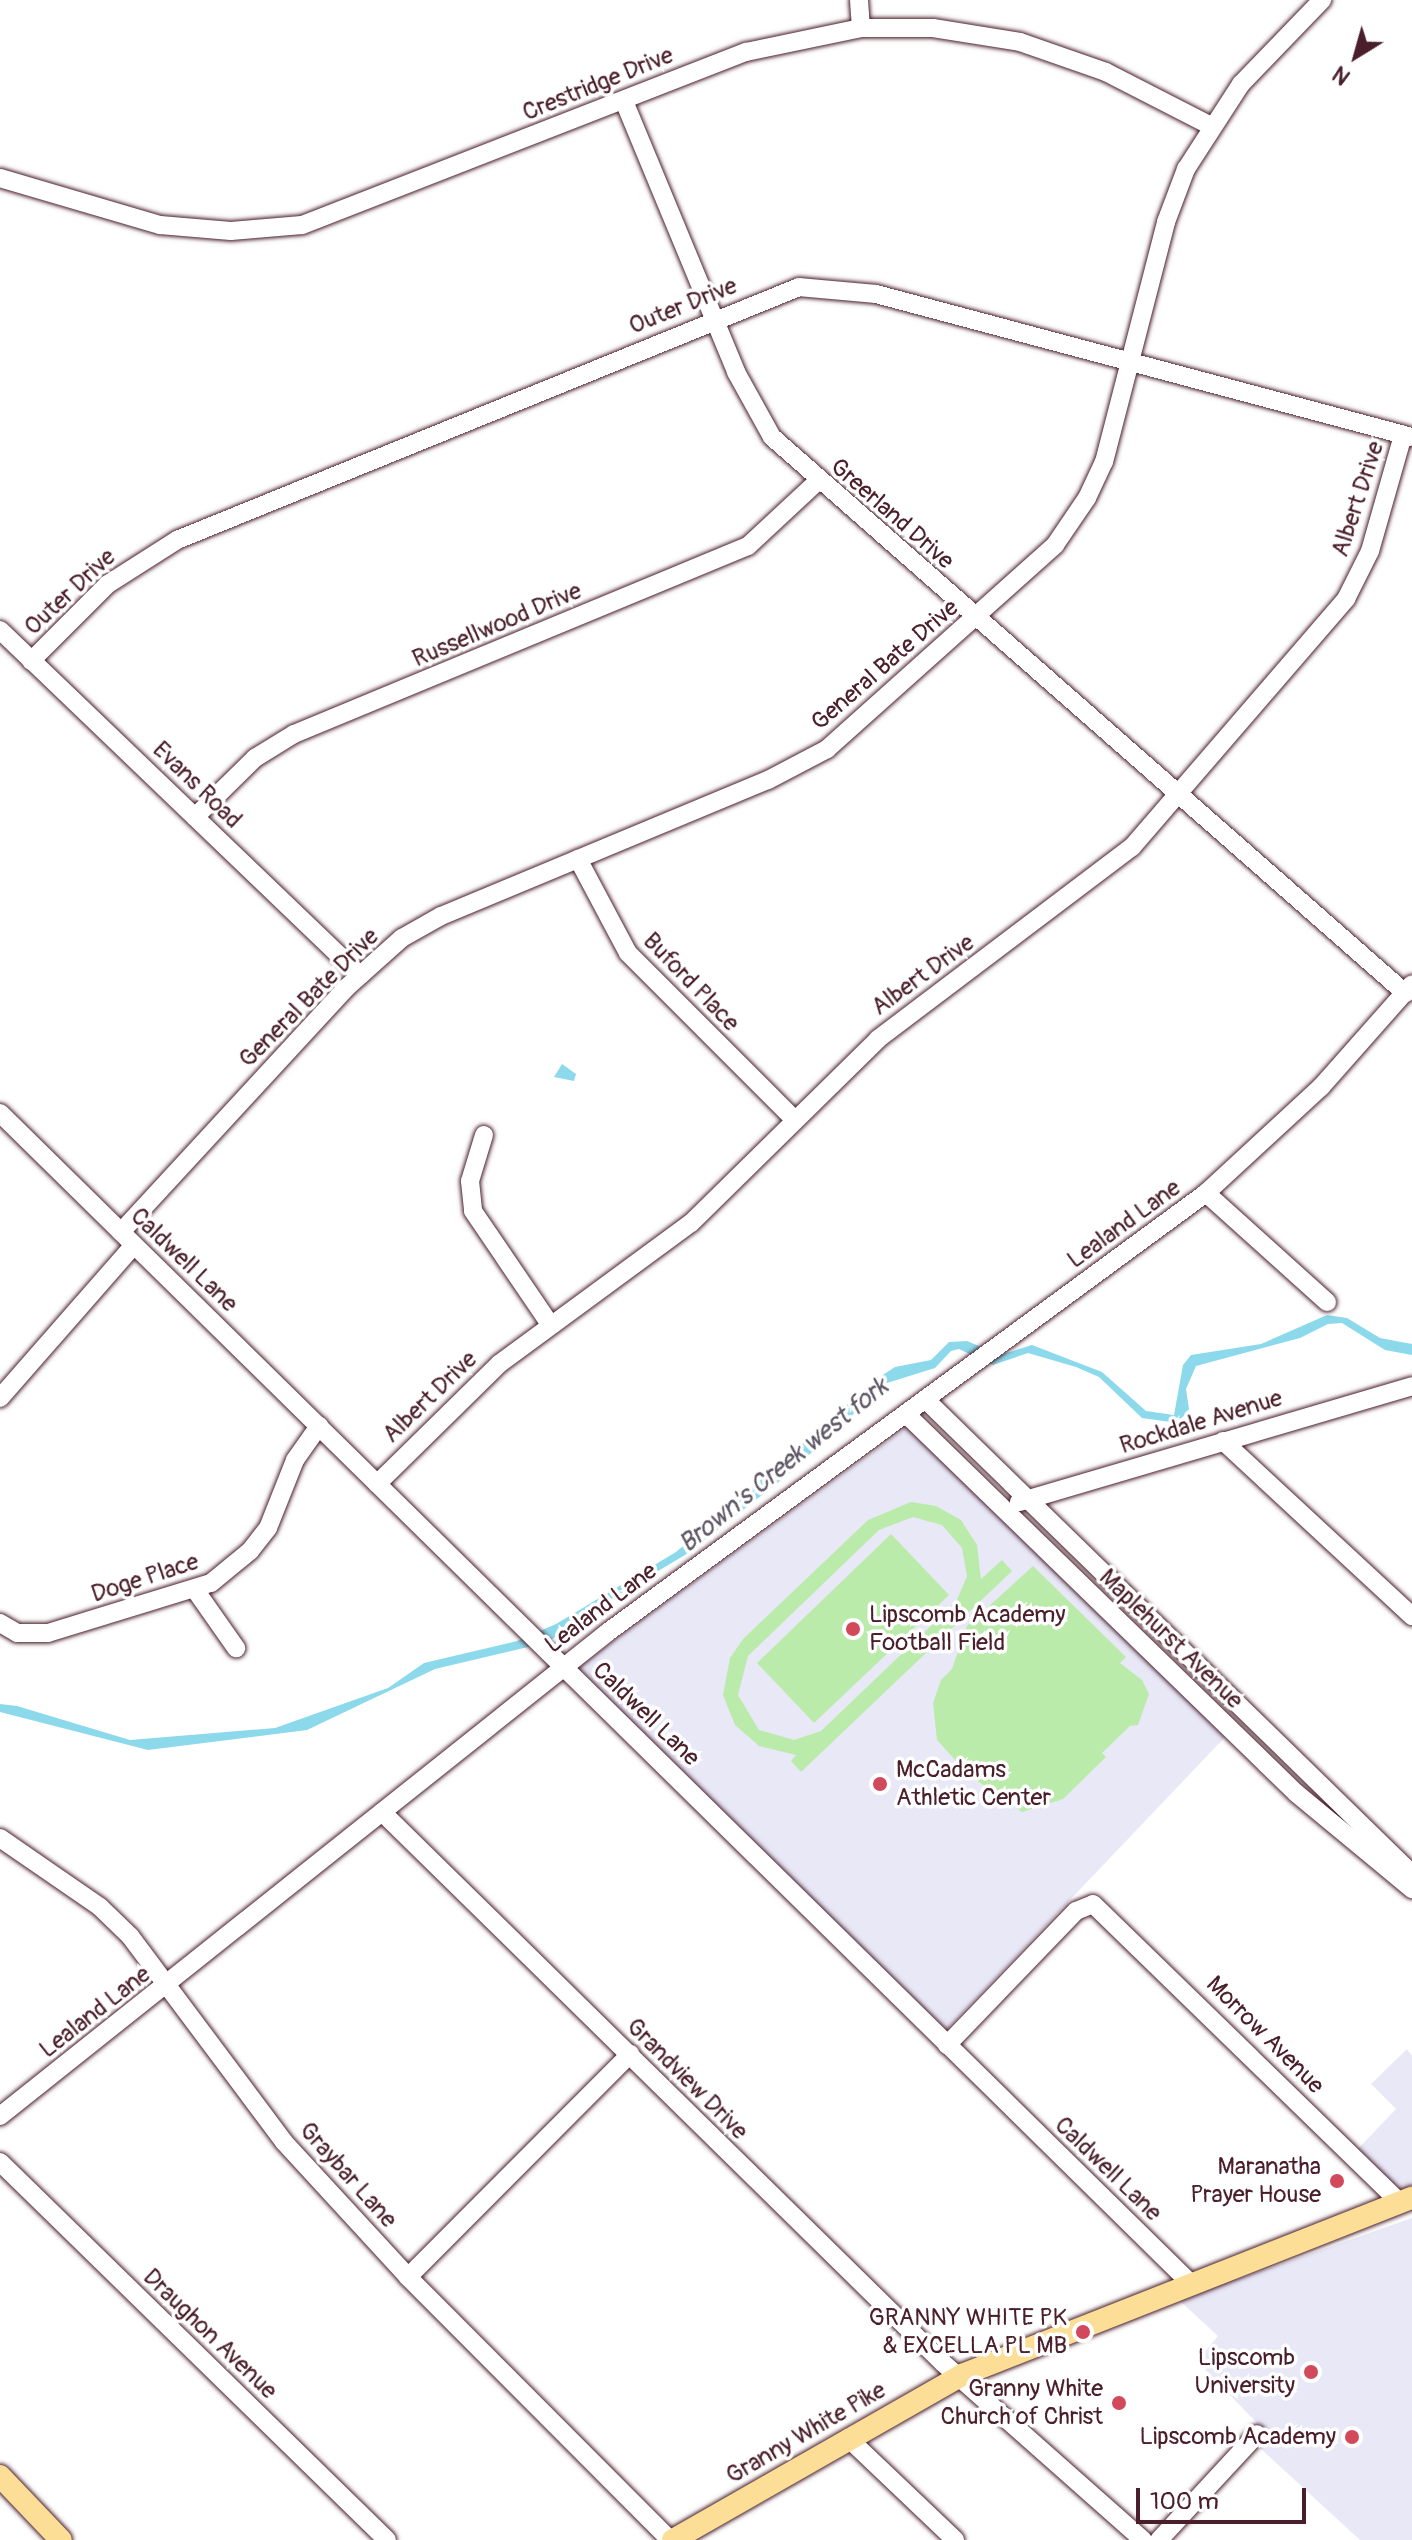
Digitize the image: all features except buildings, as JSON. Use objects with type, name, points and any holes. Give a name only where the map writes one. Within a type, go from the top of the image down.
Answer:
[{"type":"main road","name":"Granny White Pike","points":[[672,2540],[962,2375],[1190,2283],[1406,2201]]},
{"type":"main road","points":[[0,2476],[61,2540]]},
{"type":"street","points":[[859,0],[861,28]]},
{"type":"street","name":"General Bate Drive","points":[[1,1394],[127,1238],[360,975],[420,927],[768,780],[827,749],[976,619],[1055,545],[1087,498],[1104,462],[1174,197],[1211,126],[1241,84],[1322,0]]},
{"type":"street","name":"Crestridge Drive","points":[[0,178],[160,225],[231,231],[277,229],[342,213],[746,52],[861,28],[960,31],[1020,42],[1106,72],[1211,126]]},
{"type":"street","name":"Greerland Drive","points":[[624,101],[761,422],[818,481],[1179,796],[1408,988]]},
{"type":"street","name":"Outer Drive","points":[[31,661],[108,584],[169,544],[799,287],[827,286],[876,294],[1408,436]]},
{"type":"street","name":"Albert Drive","points":[[377,1484],[469,1391],[549,1323],[679,1233],[794,1119],[898,1023],[1114,864],[1179,796],[1346,599],[1370,551],[1408,436]]},
{"type":"street","name":"Russellwood Drive","points":[[195,817],[255,758],[281,741],[748,546],[777,524],[818,481]]},
{"type":"street","name":"Evans Road","points":[[0,630],[360,975]]},
{"type":"street","name":"Buford Place","points":[[578,859],[628,953],[794,1119]]},
{"type":"street","name":"Lealand Lane","points":[[0,2116],[170,1984],[562,1668],[1206,1193],[1321,1087],[1408,988]]},
{"type":"street","name":"Caldwell Lane","points":[[0,1113],[1190,2283]]},
{"type":"street","points":[[484,1135],[470,1181],[473,1211],[549,1323]]},
{"type":"street","points":[[1206,1193],[1327,1302]]},
{"type":"street","name":"Rockdale Avenue","points":[[1007,1511],[1026,1498],[1412,1386]]},
{"type":"street","name":"Maplehurst Avenue","points":[[926,1400],[1412,1874]]},
{"type":"street","name":"Maplehurst Avenue","points":[[906,1414],[1296,1793],[1412,1889]]},
{"type":"street","name":"Doge Place","points":[[0,1623],[17,1633],[48,1633],[196,1591],[239,1562],[259,1540],[281,1502],[295,1460],[319,1426]]},
{"type":"street","points":[[1223,1441],[1412,1616]]},
{"type":"street","points":[[196,1591],[236,1648]]},
{"type":"street","name":"Grandview Drive","points":[[382,1812],[943,2363],[962,2375],[1143,2540]]},
{"type":"street","name":"Graybar Lane","points":[[0,1838],[100,1907],[170,1984],[284,2142],[408,2277],[672,2540]]},
{"type":"street","name":"Morrow Avenue","points":[[947,2045],[1071,1916],[1093,1904],[1406,2201]]},
{"type":"street","points":[[408,2277],[630,2054]]},
{"type":"street","name":"Draughon Avenue","points":[[0,2162],[387,2540]]},
{"type":"street","points":[[1159,2540],[1257,2434]]},
{"type":"street","points":[[848,2438],[955,2540]]},
{"type":"shaded area","points":[[909,1426],[1227,1735],[945,2031],[574,1670]]},
{"type":"shaded area","points":[[1407,2049],[1412,2056],[1412,2189],[1401,2194],[1354,2153],[1396,2109],[1371,2084]]},
{"type":"shaded area","name":"Lipscomb University","points":[[1412,2218],[1412,2540],[1360,2540],[1248,2437],[1257,2423],[1197,2361],[1218,2336],[1179,2300]]},
{"type":"green space","points":[[911,1502],[936,1506],[961,1520],[977,1545],[981,1579],[1002,1560],[1012,1571],[801,1772],[791,1761],[796,1755],[759,1746],[735,1725],[723,1695],[730,1658],[743,1639],[868,1520]],"holes":[[[913,1517],[942,1525],[962,1548],[967,1576],[956,1602],[821,1731],[794,1740],[759,1730],[738,1695],[748,1656],[879,1530]]]},
{"type":"green space","name":"Lipscomb Academy Football Field","points":[[891,1534],[949,1595],[814,1723],[757,1663]]},
{"type":"green space","points":[[1033,1566],[1126,1657],[1120,1663],[1142,1680],[1149,1694],[1138,1725],[1130,1726],[1102,1753],[1106,1757],[1063,1799],[1022,1812],[969,1775],[937,1740],[933,1703],[941,1680],[952,1669],[967,1626]]},
{"type":"water","points":[[562,1064],[576,1074],[574,1081],[554,1077]]},
{"type":"water","name":"Brown's Creek west fork","points":[[1327,1315],[1347,1318],[1380,1338],[1412,1344],[1412,1355],[1385,1350],[1342,1323],[1328,1324],[1300,1338],[1196,1366],[1186,1389],[1189,1409],[1178,1423],[1142,1418],[1099,1377],[1076,1367],[1028,1353],[993,1365],[959,1349],[951,1351],[935,1368],[887,1383],[785,1477],[685,1555],[574,1621],[549,1642],[435,1669],[307,1730],[148,1750],[0,1712],[0,1704],[17,1706],[130,1740],[275,1728],[388,1688],[424,1663],[517,1641],[556,1624],[676,1552],[878,1378],[895,1367],[931,1360],[949,1342],[967,1341],[1000,1355],[1032,1345],[1102,1372],[1146,1411],[1174,1415],[1183,1365],[1191,1355],[1261,1344]]},
{"type":"place","name":"Lipscomb Academy Football Field","points":[[853,1629]]},
{"type":"place","name":"McCadams Athletic Center","points":[[880,1784]]},
{"type":"place","name":"Maranatha Prayer House","points":[[1337,2181]]},
{"type":"place","name":"GRANNY WHITE PK & EXCELLA PL MB","points":[[1083,2332]]},
{"type":"place","name":"Lipscomb University","points":[[1311,2372]]},
{"type":"place","name":"Granny White Church of Christ","points":[[1119,2403]]},
{"type":"place","name":"Lipscomb Academy","points":[[1352,2437]]}]
